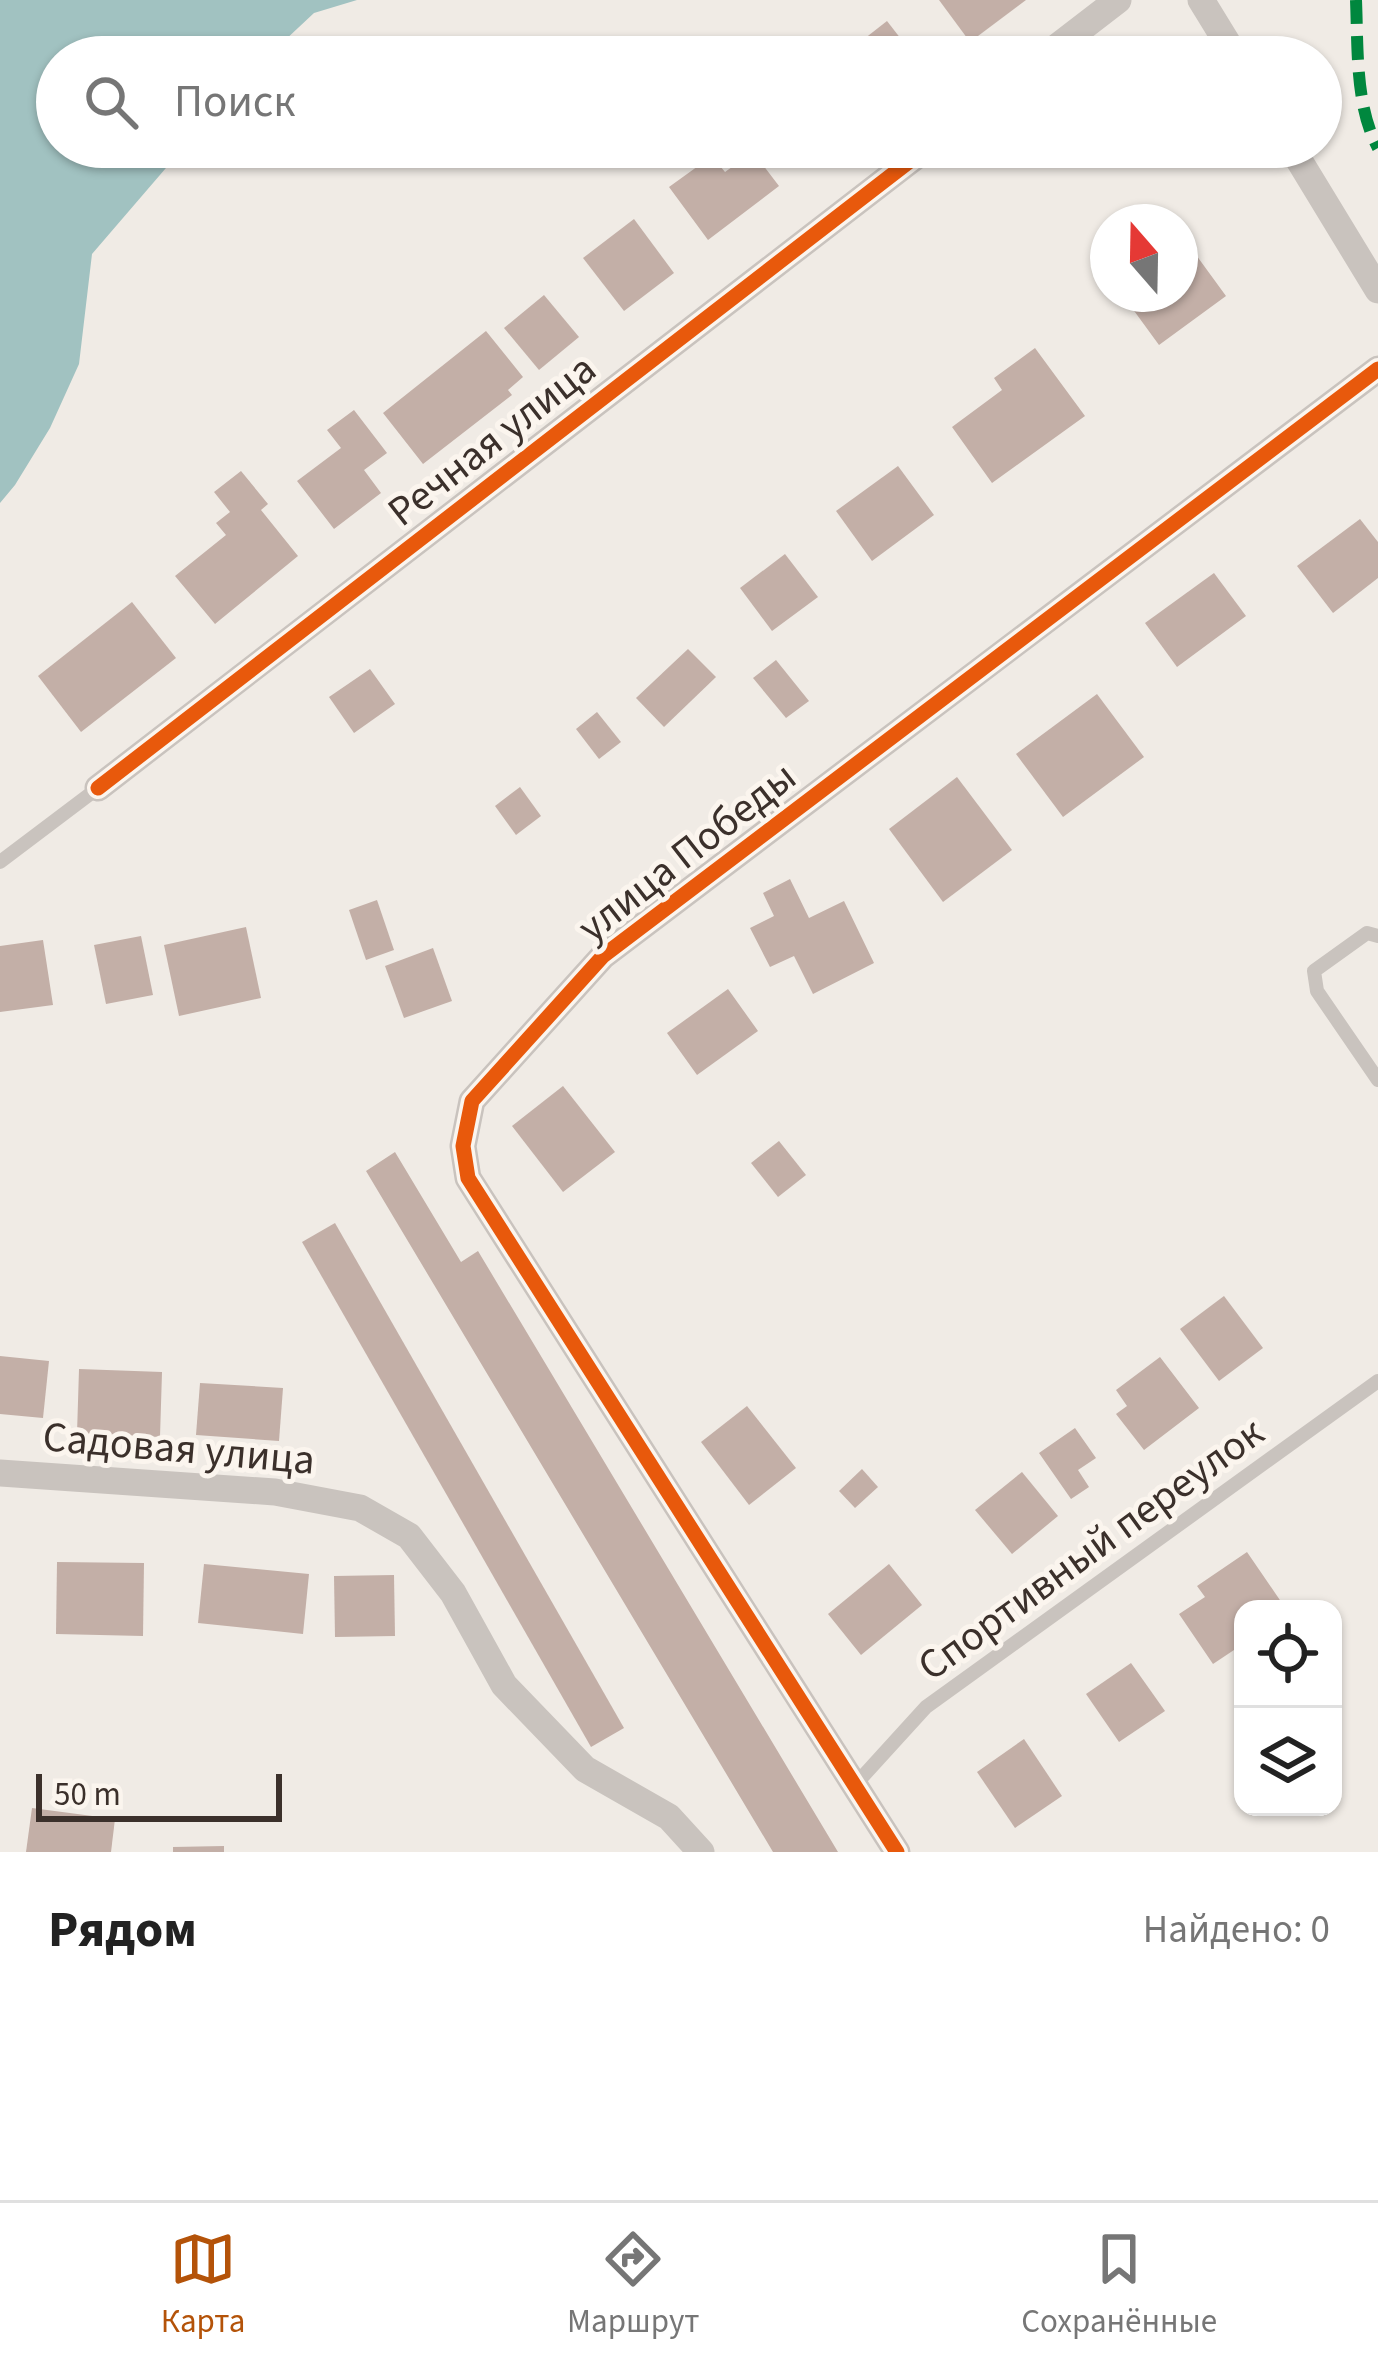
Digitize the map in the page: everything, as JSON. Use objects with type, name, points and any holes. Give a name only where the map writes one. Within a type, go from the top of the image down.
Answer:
[{"type":"street","points":[[1072,36],[1118,0]]},
{"type":"street","points":[[1201,0],[1223,36]]},
{"type":"street","name":"Речная улица","points":[[98,788],[901,168]]},
{"type":"street","points":[[1304,168],[1378,290]]},
{"type":"street","name":"улица Победы","points":[[897,1852],[468,1178],[463,1146],[472,1101],[603,956],[1378,369]]},
{"type":"street","name":"Садовая улица","points":[[0,1474],[275,1492],[360,1508],[409,1536],[453,1594],[504,1685],[585,1769],[669,1816],[701,1852]]},
{"type":"lane","points":[[0,862],[98,788]]},
{"type":"lane","points":[[1378,936],[1367,932],[1314,970],[1317,992],[1378,1080]]},
{"type":"lane","name":"Спортивный переулок","points":[[855,1786],[926,1707],[1378,1381]]},
{"type":"water","points":[[0,0],[357,0],[314,13],[289,36],[36,36],[36,168],[166,168],[92,254],[79,364],[50,428],[0,503]]},
{"type":"building","points":[[939,0],[1026,0],[978,36],[966,36]]},
{"type":"building","points":[[887,21],[899,36],[868,36]]},
{"type":"building","points":[[695,168],[725,172],[765,168],[779,186],[708,240],[669,187]]},
{"type":"building","points":[[634,219],[674,273],[624,311],[583,258]]},
{"type":"building","points":[[1198,258],[1226,296],[1159,345],[1135,312],[1198,312]]},
{"type":"building","points":[[544,295],[579,337],[539,370],[504,328]]},
{"type":"building","points":[[486,331],[523,377],[508,390],[512,395],[423,464],[383,413]]},
{"type":"building","points":[[1035,348],[1085,416],[992,483],[952,427],[1002,390],[994,378]]},
{"type":"building","points":[[354,410],[387,453],[364,470],[381,493],[334,529],[297,481],[341,448],[327,430]]},
{"type":"building","points":[[898,466],[934,515],[872,561],[836,511]]},
{"type":"building","points":[[241,471],[268,504],[261,510],[298,556],[215,624],[175,576],[226,535],[216,523],[230,512],[214,492]]},
{"type":"building","points":[[1360,519],[1378,542],[1378,578],[1333,613],[1297,566]]},
{"type":"building","points":[[785,554],[818,597],[772,631],[740,588]]},
{"type":"building","points":[[1214,573],[1246,616],[1177,667],[1145,623]]},
{"type":"building","points":[[132,602],[176,658],[81,732],[38,676]]},
{"type":"building","points":[[688,649],[716,677],[664,727],[636,698]]},
{"type":"building","points":[[776,660],[809,701],[786,718],[753,678]]},
{"type":"building","points":[[370,669],[395,704],[354,733],[329,697]]},
{"type":"building","points":[[1097,694],[1144,757],[1063,817],[1016,754]]},
{"type":"building","points":[[597,712],[621,742],[599,759],[576,729]]},
{"type":"building","points":[[957,777],[1012,850],[943,902],[889,829]]},
{"type":"building","points":[[520,787],[541,816],[516,835],[495,806]]},
{"type":"building","points":[[790,879],[809,918],[844,901],[874,963],[813,994],[794,956],[770,967],[750,928],[774,916],[763,893]]},
{"type":"building","points":[[377,900],[394,950],[366,960],[349,910]]},
{"type":"building","points":[[246,927],[261,998],[179,1016],[164,945]]},
{"type":"building","points":[[141,936],[153,995],[106,1004],[94,945]]},
{"type":"building","points":[[43,940],[53,1005],[0,1012],[0,946]]},
{"type":"building","points":[[433,948],[452,1001],[404,1018],[385,966]]},
{"type":"building","points":[[728,989],[758,1031],[697,1075],[667,1033]]},
{"type":"building","points":[[563,1086],[615,1152],[563,1192],[512,1126]]},
{"type":"building","points":[[779,1141],[806,1175],[778,1197],[751,1163]]},
{"type":"building","points":[[395,1152],[461,1262],[478,1251],[838,1852],[773,1852],[366,1171]]},
{"type":"building","points":[[335,1223],[624,1728],[591,1747],[302,1242]]},
{"type":"building","points":[[1224,1296],[1263,1348],[1219,1381],[1180,1329]]},
{"type":"building","points":[[0,1356],[49,1361],[43,1418],[0,1414]]},
{"type":"building","points":[[1160,1357],[1199,1408],[1144,1450],[1116,1414],[1127,1406],[1116,1390]]},
{"type":"building","points":[[79,1369],[162,1372],[160,1437],[77,1433]]},
{"type":"building","points":[[200,1383],[283,1388],[279,1441],[196,1435]]},
{"type":"building","points":[[747,1406],[796,1468],[749,1505],[701,1442]]},
{"type":"building","points":[[1075,1428],[1096,1458],[1078,1470],[1089,1487],[1071,1499],[1039,1453]]},
{"type":"building","points":[[862,1469],[878,1487],[855,1508],[839,1491]]},
{"type":"building","points":[[1022,1472],[1058,1516],[1012,1554],[975,1510]]},
{"type":"building","points":[[1247,1552],[1280,1600],[1234,1600],[1234,1650],[1213,1664],[1179,1614],[1205,1597],[1197,1586]]},
{"type":"building","points":[[57,1562],[144,1563],[143,1636],[56,1634]]},
{"type":"building","points":[[204,1564],[309,1574],[303,1634],[198,1623]]},
{"type":"building","points":[[889,1564],[922,1605],[861,1655],[828,1614]]},
{"type":"building","points":[[394,1575],[395,1636],[335,1637],[334,1576]]},
{"type":"building","points":[[1131,1663],[1165,1711],[1119,1742],[1086,1694]]},
{"type":"building","points":[[1024,1739],[1062,1796],[1015,1828],[977,1772]]},
{"type":"building","points":[[32,1808],[115,1819],[111,1852],[26,1852]]},
{"type":"building","points":[[224,1846],[224,1852],[173,1852],[173,1847]]},
{"type":"marked path","points":[[1356,0],[1361,95],[1378,148]]},
{"type":"cycle path","points":[[98,788],[901,168]]},
{"type":"cycle path","points":[[897,1852],[468,1178],[463,1146],[472,1101],[603,956],[1378,369]]}]
